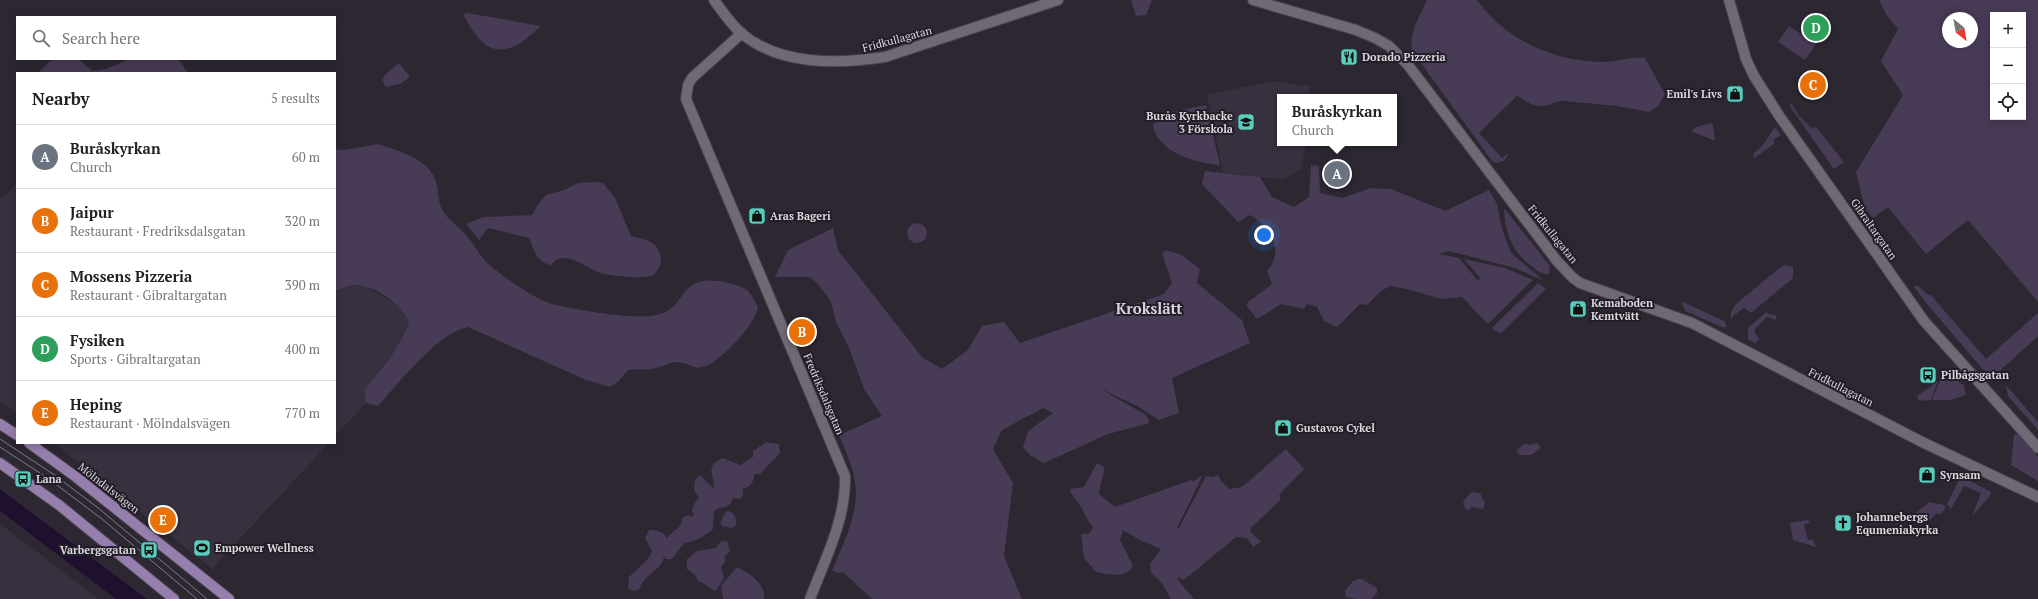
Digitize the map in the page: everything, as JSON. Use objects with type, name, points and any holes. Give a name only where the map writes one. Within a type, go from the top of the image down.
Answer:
[{"type":"main road","points":[[0,424],[16,434]]},
{"type":"main road","name":"Mölndalsvägen","points":[[30,444],[76,477],[229,599]]},
{"type":"main road","points":[[0,463],[59,505],[174,599]]},
{"type":"street","name":"Fridkullagatan","points":[[714,0],[742,33],[761,45],[781,53],[808,60],[856,62],[900,52],[1058,0]]},
{"type":"street","name":"Fridkullagatan","points":[[1253,0],[1356,30],[1389,46],[1408,65],[1557,261],[1576,280],[1692,323],[1922,442],[2038,497]]},
{"type":"street","name":"Gibraltargatan","points":[[1729,0],[1738,38],[1746,59],[1770,102],[1915,309],[2038,448]]},
{"type":"street","name":"Fredriksdalsgatan","points":[[742,33],[692,78],[686,92],[686,99],[845,476],[844,503],[841,518],[810,599]]},
{"type":"shaded area","points":[[1131,0],[1152,0],[1146,15],[1136,16]]},
{"type":"shaded area","points":[[1427,0],[1477,0],[1502,27],[1517,37],[1532,46],[1567,58],[1603,62],[1645,58],[1665,94],[1658,106],[1649,112],[1617,106],[1564,101],[1540,106],[1532,104],[1517,96],[1479,133],[1502,158],[1507,154],[1508,155],[1504,161],[1497,163],[1492,161],[1413,52],[1413,32]]},
{"type":"shaded area","points":[[1879,0],[2038,0],[2038,302],[1968,220],[1926,254],[1888,207],[1873,218],[1865,208],[1856,172],[1903,95],[1881,61],[1898,29],[1886,14]]},
{"type":"shaded area","points":[[467,13],[541,26],[529,37],[515,46],[501,49],[493,48],[482,42],[476,35],[463,15]]},
{"type":"shaded area","points":[[1789,26],[1816,44],[1805,60],[1778,42]]},
{"type":"shaded area","points":[[51,60],[80,60],[92,71],[106,69],[127,60],[179,60],[187,72],[39,72]]},
{"type":"shaded area","points":[[399,63],[410,77],[400,84],[386,87],[382,80],[385,75]]},
{"type":"shaded area","name":"Burås Kyrkbacke 3 Förskola","points":[[1272,81],[1310,86],[1310,94],[1277,94],[1277,146],[1305,146],[1301,169],[1283,180],[1223,172],[1207,95]]},
{"type":"shaded area","points":[[1792,104],[1799,116],[1812,128],[1816,127],[1844,162],[1834,169],[1789,105]]},
{"type":"shaded area","points":[[1206,105],[1220,165],[1200,162],[1179,155],[1162,143],[1156,135],[1153,125],[1162,114]]},
{"type":"shaded area","points":[[1711,123],[1713,125],[1715,141],[1691,131],[1696,127]]},
{"type":"shaded area","points":[[1776,128],[1781,135],[1773,140],[1775,143],[1753,159],[1754,153],[1764,144],[1773,129]]},
{"type":"shaded area","points":[[378,144],[396,150],[422,163],[434,176],[443,211],[449,219],[462,230],[486,262],[518,286],[545,302],[605,314],[634,316],[657,315],[667,311],[675,305],[691,286],[699,282],[711,281],[734,284],[747,290],[753,297],[758,308],[755,316],[745,331],[726,352],[709,365],[697,368],[688,364],[672,362],[651,369],[628,370],[619,381],[610,387],[586,380],[468,327],[456,331],[431,349],[419,360],[378,406],[366,403],[364,390],[401,341],[409,322],[400,309],[380,292],[364,286],[354,285],[336,291],[336,149],[344,150]]},
{"type":"shaded area","points":[[1311,165],[1319,166],[1320,193],[1342,198],[1371,188],[1391,189],[1445,211],[1489,190],[1497,204],[1502,229],[1511,253],[1544,281],[1515,268],[1449,251],[1439,254],[1459,258],[1478,281],[1480,278],[1464,259],[1505,268],[1533,280],[1488,324],[1462,297],[1441,299],[1407,289],[1390,286],[1381,291],[1367,305],[1360,304],[1337,327],[1324,321],[1317,307],[1307,304],[1304,309],[1281,304],[1257,319],[1246,305],[1272,284],[1267,271],[1275,255],[1273,240],[1264,226],[1250,215],[1238,222],[1202,184],[1205,171],[1260,177],[1272,197],[1294,207],[1309,197]]},
{"type":"shaded area","points":[[578,183],[603,183],[615,198],[631,236],[649,241],[657,247],[661,264],[653,275],[647,277],[634,277],[605,274],[595,271],[576,261],[563,258],[557,260],[551,265],[546,264],[539,259],[529,238],[488,228],[479,240],[466,224],[484,217],[532,215],[538,204],[546,195],[564,190]]},
{"type":"shaded area","points":[[16,184],[16,413],[0,401],[0,197],[8,193]]},
{"type":"shaded area","points":[[1504,208],[1550,266],[1549,274],[1541,273],[1523,259],[1518,253],[1510,240]]},
{"type":"shaded area","points":[[917,223],[924,226],[927,233],[924,240],[917,243],[910,240],[907,233],[910,226]]},
{"type":"shaded area","points":[[833,228],[838,250],[922,357],[942,369],[968,350],[982,326],[1004,322],[1020,343],[1164,294],[1172,283],[1162,253],[1166,250],[1182,255],[1200,269],[1197,283],[1242,320],[1250,343],[1172,378],[1179,413],[1159,420],[1137,406],[1099,388],[1146,415],[1150,423],[1108,434],[1044,463],[1030,455],[1023,447],[1028,431],[1053,413],[1043,408],[1002,430],[993,449],[1013,483],[1004,556],[1022,599],[872,599],[843,572],[839,573],[832,571],[850,527],[856,493],[852,470],[839,435],[882,416],[864,389],[849,348],[836,322],[831,302],[820,286],[810,277],[775,277],[788,250]]},
{"type":"shaded area","points":[[1786,265],[1793,267],[1793,278],[1751,313],[1744,308],[1733,316],[1731,320],[1731,312],[1736,304],[1778,269]]},
{"type":"shaded area","points":[[1538,283],[1546,289],[1500,334],[1492,328]]},
{"type":"shaded area","points":[[355,285],[367,287],[397,305],[406,315],[409,322],[404,337],[364,390],[366,403],[336,435],[336,291]]},
{"type":"shaded area","points":[[1917,285],[1928,295],[1930,294],[1986,359],[2038,313],[2038,336],[1991,379],[1926,303],[1914,287]]},
{"type":"shaded area","points":[[1681,301],[1724,321],[1727,326],[1724,328],[1685,311]]},
{"type":"shaded area","points":[[1766,312],[1777,315],[1775,320],[1767,317],[1754,330],[1759,340],[1755,343],[1748,339],[1748,328]]},
{"type":"shaded area","points":[[1952,376],[1964,386],[1966,395],[1951,400],[1932,400],[1941,378]]},
{"type":"shaded area","points":[[1938,381],[1931,400],[1919,401],[1917,396]]},
{"type":"shaded area","points":[[2006,385],[2038,422],[2038,430],[2008,396]]},
{"type":"shaded area","points":[[2019,434],[2038,457],[2038,481],[2011,465],[2014,435]]},
{"type":"shaded area","points":[[766,442],[779,444],[780,453],[760,474],[755,474],[752,483],[743,489],[743,496],[739,499],[733,498],[732,502],[728,506],[714,511],[713,529],[700,538],[684,543],[672,559],[666,559],[664,556],[663,561],[657,569],[645,579],[640,588],[635,591],[628,589],[629,577],[648,559],[652,551],[645,538],[649,530],[659,531],[667,538],[679,527],[682,522],[682,518],[688,515],[692,517],[694,515],[692,511],[694,504],[699,498],[694,489],[695,480],[700,475],[713,488],[711,470],[712,466],[717,461],[723,458],[740,465],[753,457],[753,451]]},
{"type":"shaded area","points":[[1525,443],[1530,445],[1537,443],[1541,448],[1531,455],[1520,455],[1516,451]]},
{"type":"shaded area","points":[[55,444],[328,444],[212,569]]},
{"type":"shaded area","points":[[1286,449],[1304,469],[1279,495],[1281,499],[1251,528],[1250,531],[1261,542],[1253,547],[1247,538],[1236,537],[1184,580],[1178,577],[1177,579],[1194,599],[1171,599],[1161,582],[1151,573],[1150,564],[1161,549],[1140,540],[1123,530],[1120,540],[1133,566],[1126,573],[1116,575],[1096,572],[1084,558],[1081,534],[1090,533],[1093,527],[1072,495],[1070,489],[1084,487],[1097,463],[1104,467],[1099,494],[1115,507],[1191,480],[1194,481],[1201,476],[1202,477],[1177,528],[1179,528],[1206,476],[1213,477],[1218,475],[1222,482],[1230,489],[1242,487]]},
{"type":"shaded area","points":[[1961,476],[1991,492],[1990,496],[1972,516],[1981,493],[1964,486],[1951,509],[1947,504]]},
{"type":"shaded area","points":[[0,489],[147,599],[116,599],[0,511]]},
{"type":"shaded area","points":[[1471,492],[1480,493],[1485,503],[1483,509],[1472,507],[1469,510],[1466,510],[1463,502]]},
{"type":"shaded area","points":[[1929,502],[1944,505],[1946,508],[1939,515],[1937,513],[1929,521],[1919,520],[1912,516]]},
{"type":"shaded area","points":[[726,511],[731,512],[735,517],[736,525],[732,528],[722,526],[720,523]]},
{"type":"shaded area","points":[[1808,520],[1810,523],[1804,525],[1808,540],[1813,539],[1816,547],[1793,540],[1790,523]]},
{"type":"shaded area","points":[[0,524],[60,569],[98,599],[0,599]]},
{"type":"shaded area","points":[[727,541],[730,551],[725,556],[725,562],[721,567],[724,578],[716,591],[698,581],[695,575],[687,569],[687,559],[697,551],[716,548],[720,542]]},
{"type":"shaded area","points":[[737,567],[747,572],[760,584],[764,594],[764,599],[723,599],[721,586]]},
{"type":"shaded area","points":[[1362,579],[1377,588],[1377,593],[1371,599],[1346,597],[1345,591],[1352,582]]},
{"type":"tram line","points":[[0,439],[53,474],[97,507],[207,599]]},
{"type":"tram line","points":[[0,447],[49,479],[102,519],[197,599]]},
{"type":"place","name":"Fysiken","points":[[1816,28]]},
{"type":"place","name":"Dorado Pizzeria","points":[[1349,57]]},
{"type":"place","name":"Mossens Pizzeria","points":[[1813,85]]},
{"type":"place","name":"Emil's Livs","points":[[1735,94]]},
{"type":"place","name":"Burås Kyrkbacke 3 Förskola","points":[[1246,122]]},
{"type":"place","name":"Buråskyrkan","points":[[1337,174]]},
{"type":"place","name":"Aras Bageri","points":[[757,216]]},
{"type":"place","name":"Kemaboden Kemtvätt","points":[[1578,309]]},
{"type":"place","name":"Jaipur","points":[[802,332]]},
{"type":"place","name":"Pilbågsgatan","points":[[1928,375]]},
{"type":"place","name":"Gustavos Cykel","points":[[1283,428]]},
{"type":"place","name":"Synsam","points":[[1927,475]]},
{"type":"place","name":"Lana","points":[[23,479]]},
{"type":"place","name":"Heping","points":[[163,520]]},
{"type":"place","name":"Johannebergs Equmeniakyrka","points":[[1843,523]]},
{"type":"place","name":"Empower Wellness","points":[[202,548]]},
{"type":"place","name":"Varbergsgatan","points":[[149,550]]},
{"type":"district","name":"Krokslätt","points":[[1149,308]]}]
